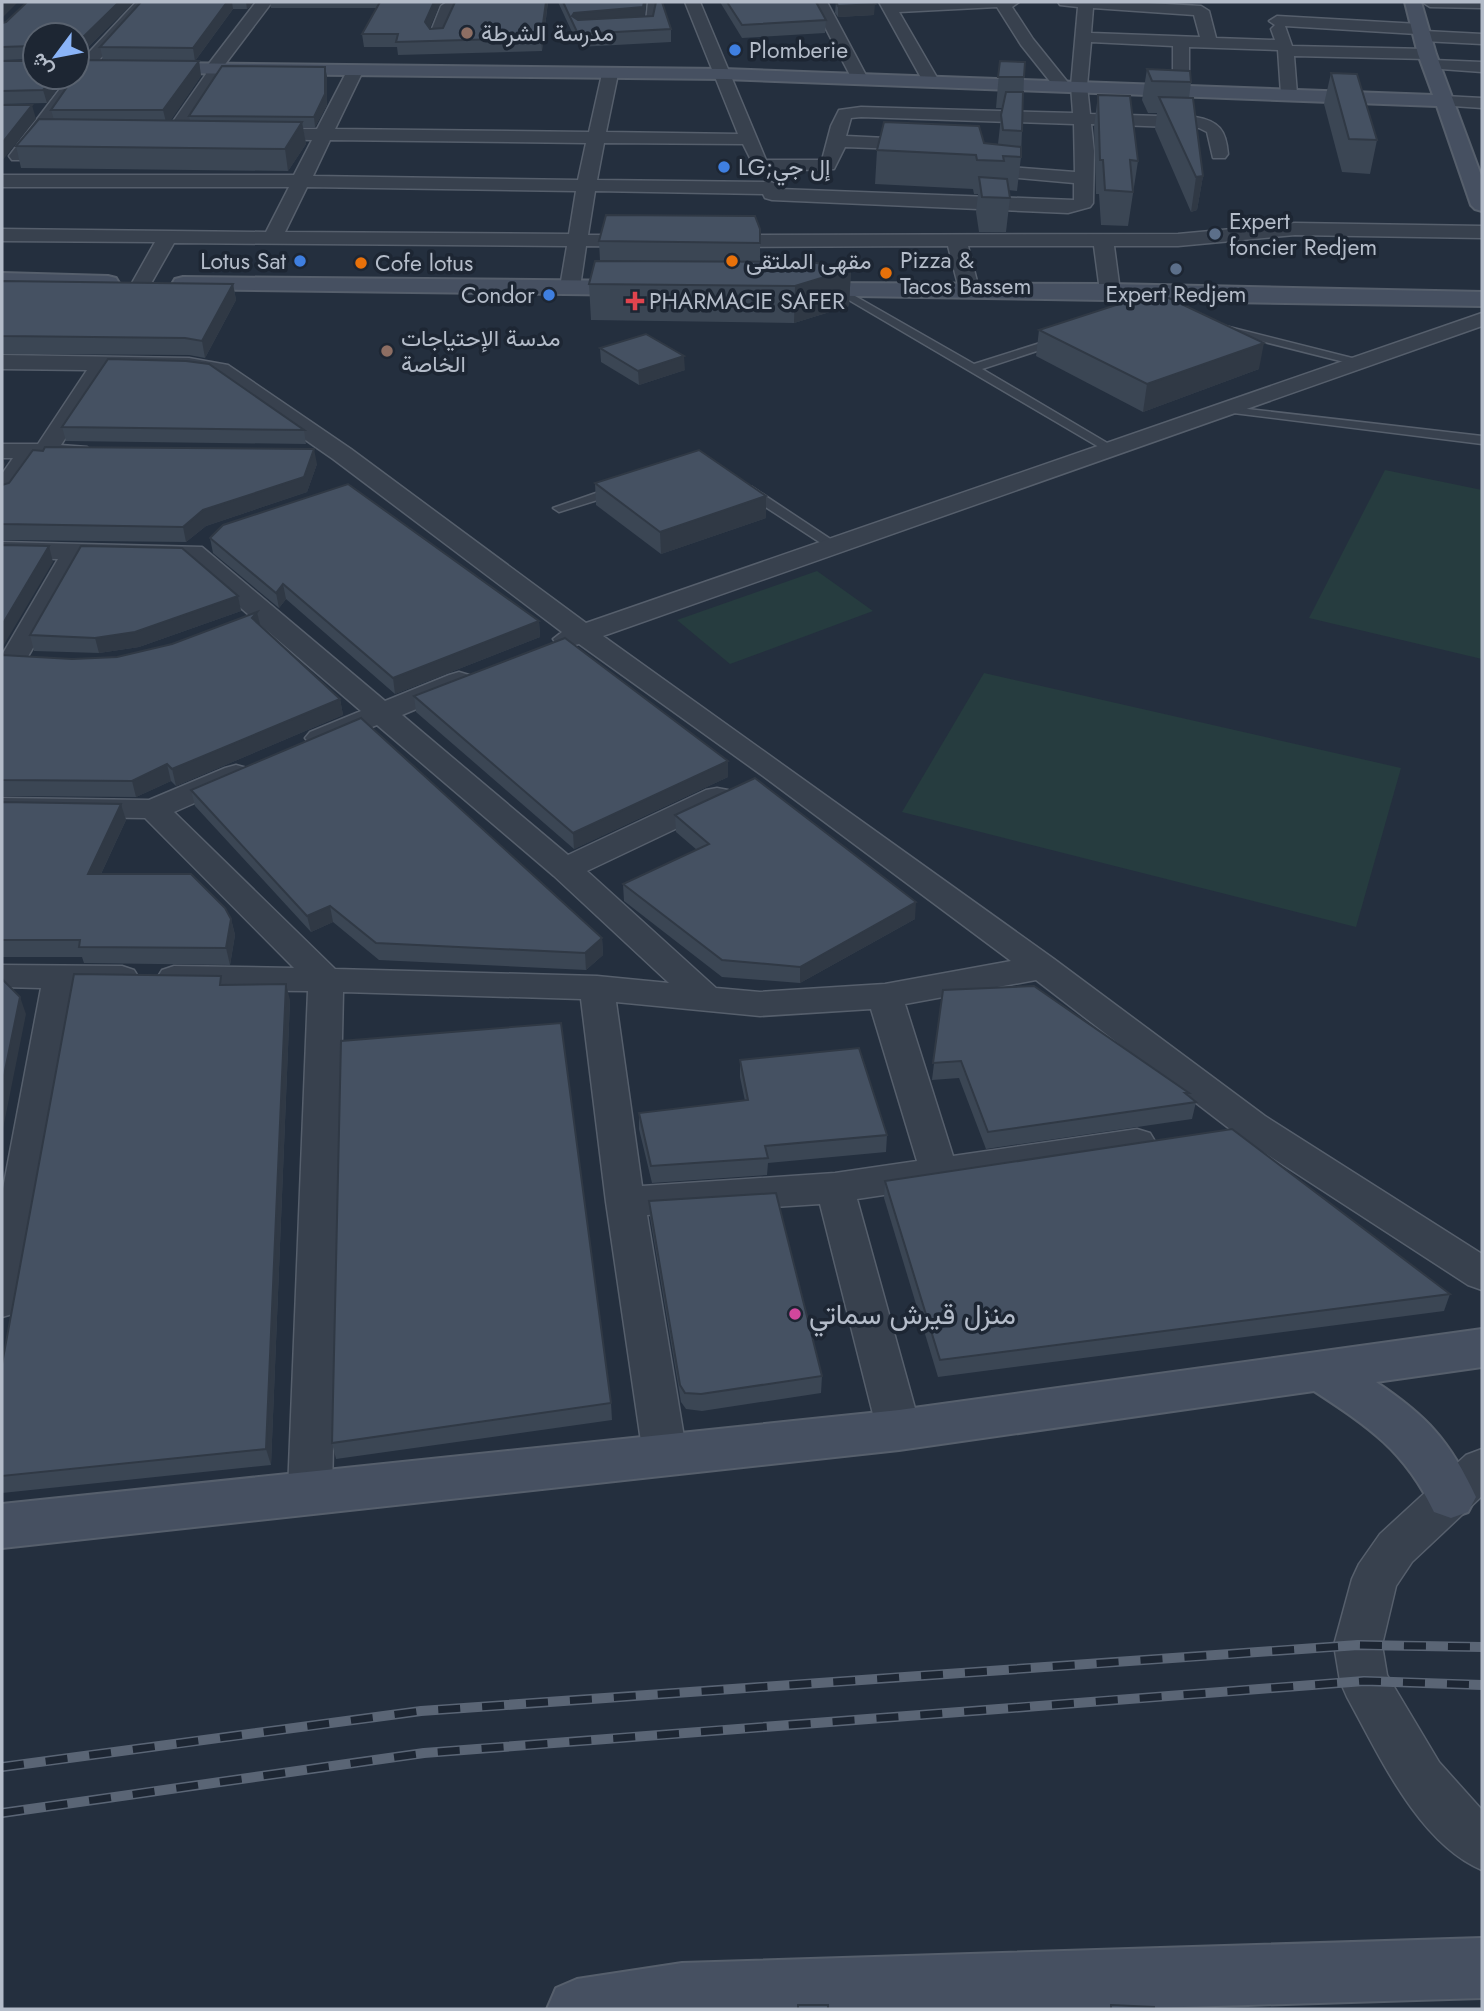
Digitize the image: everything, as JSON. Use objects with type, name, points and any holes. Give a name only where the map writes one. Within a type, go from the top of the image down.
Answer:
[{"type":"street","points":[[91,56],[144,2]]},
{"type":"street","points":[[202,133],[168,133],[264,2]]},
{"type":"street","points":[[437,36],[449,6],[460,2]]},
{"type":"street","points":[[692,2],[724,74],[748,139],[762,166],[796,254],[804,290]]},
{"type":"street","points":[[1002,2],[1030,47],[1070,85]]},
{"type":"street","points":[[868,5],[1012,2]]},
{"type":"street","points":[[1065,2],[1177,5],[1201,11],[1209,42]]},
{"type":"street","points":[[2,181],[299,181],[586,186],[771,191],[1078,206],[1085,201],[1084,120],[1070,85],[1072,44],[1086,2]]},
{"type":"street","points":[[1275,2],[1285,48],[1289,94]]},
{"type":"street","points":[[1413,2],[1444,101],[1479,180],[1482,205]]},
{"type":"street","points":[[1430,2],[1482,4]]},
{"type":"street","points":[[820,4],[860,79]]},
{"type":"street","points":[[820,4],[843,5]]},
{"type":"street","points":[[888,5],[931,81]]},
{"type":"street","points":[[1277,21],[1425,46],[1482,67]]},
{"type":"street","points":[[1030,47],[1181,42],[1285,48],[1425,46],[1482,39]]},
{"type":"street","points":[[1181,42],[1181,90]]},
{"type":"street","points":[[91,67],[724,74],[1070,85],[1482,103]]},
{"type":"street","points":[[273,237],[355,71]]},
{"type":"street","points":[[570,287],[586,186],[610,74]]},
{"type":"street","points":[[2,176],[38,133],[65,91]]},
{"type":"street","points":[[27,111],[53,111]]},
{"type":"street","points":[[762,166],[828,165],[837,141],[841,118],[850,113],[986,136],[1084,120],[1209,124],[1217,131],[1219,154]]},
{"type":"street","points":[[38,133],[65,133]]},
{"type":"street","points":[[243,133],[748,139]]},
{"type":"street","points":[[986,136],[990,170],[1085,178]]},
{"type":"street","points":[[837,141],[945,146]]},
{"type":"street","points":[[699,241],[796,254],[956,240],[1207,240],[1295,229],[1482,233]]},
{"type":"street","points":[[2,235],[671,241]]},
{"type":"street","points":[[142,283],[168,236]]},
{"type":"street","points":[[956,240],[969,289]]},
{"type":"street","points":[[1103,240],[1111,290]]},
{"type":"street","points":[[1396,296],[1461,279]]},
{"type":"street","points":[[2,280],[657,289]]},
{"type":"street","points":[[777,290],[1111,290],[1482,299]]},
{"type":"street","points":[[544,648],[1108,447],[1360,363],[1482,318]]},
{"type":"street","points":[[2,362],[188,365],[220,370],[342,454],[364,484],[581,633],[753,779],[1042,967],[1252,1126],[1482,1275]]},
{"type":"street","points":[[2,491],[38,451],[102,365]]},
{"type":"street","points":[[2,451],[99,452]]},
{"type":"street","points":[[301,454],[342,454]]},
{"type":"street","points":[[2,550],[76,551],[201,545],[253,618],[382,712],[565,869],[708,1000]]},
{"type":"street","points":[[17,662],[76,551]]},
{"type":"street","points":[[2,807],[153,809],[382,712],[482,673]]},
{"type":"street","points":[[565,869],[753,779]]},
{"type":"street","points":[[153,809],[326,980],[310,1491]]},
{"type":"street","points":[[2,976],[326,980],[597,988],[760,1004],[885,996],[1042,967]]},
{"type":"street","points":[[2,1301],[5,1263],[61,977]]},
{"type":"street","points":[[597,988],[625,1202],[665,1455]]},
{"type":"street","points":[[885,996],[939,1172]]},
{"type":"street","points":[[625,1202],[835,1188],[1252,1126]]},
{"type":"street","points":[[835,1188],[898,1430]]},
{"type":"street","points":[[2,1526],[898,1430],[1482,1348]]},
{"type":"street","points":[[1323,1372],[1371,1404],[1424,1449],[1443,1474],[1467,1483],[1396,1548],[1375,1579],[1358,1644],[1364,1681],[1421,1779],[1459,1823],[1482,1844]]},
{"type":"street","points":[[577,2009],[683,2001],[1482,1968]]},
{"type":"lane","points":[[628,27],[650,24],[652,2]]},
{"type":"lane","points":[[841,291],[1108,447]]},
{"type":"lane","points":[[1214,326],[1360,363]]},
{"type":"lane","points":[[973,368],[1066,338]]},
{"type":"lane","points":[[1221,409],[1482,440]]},
{"type":"lane","points":[[734,481],[835,546]]},
{"type":"lane","points":[[559,508],[634,484]]},
{"type":"green space","points":[[1385,470],[1482,490],[1482,659],[1309,618]]},
{"type":"green space","points":[[817,571],[873,611],[730,664],[677,620]]},
{"type":"green space","points":[[984,673],[1401,768],[1356,927],[902,812]]},
{"type":"building","points":[[27,2],[119,2],[91,29],[91,21],[21,21],[21,46],[2,47],[2,23]]},
{"type":"building","points":[[141,2],[227,2],[193,48],[100,47]]},
{"type":"building","points":[[380,2],[434,2],[425,22],[430,29],[443,28],[455,2],[546,2],[541,38],[396,42],[398,34],[362,34]]},
{"type":"building","points":[[563,2],[644,2],[643,7],[574,13],[572,16],[578,20],[653,16],[656,2],[662,2],[671,29],[578,34]]},
{"type":"building","points":[[727,2],[816,2],[826,20],[742,25]]},
{"type":"building","points":[[836,2],[873,2],[875,4],[838,6]]},
{"type":"building","points":[[91,60],[199,61],[163,110],[51,110],[64,91],[91,91]]},
{"type":"building","points":[[2,61],[21,61],[21,91],[2,91]]},
{"type":"building","points":[[1000,61],[1025,62],[1024,77],[998,77]]},
{"type":"building","points":[[222,66],[325,67],[325,94],[314,117],[189,116]]},
{"type":"building","points":[[1147,69],[1190,71],[1191,82],[1152,81]]},
{"type":"building","points":[[1331,73],[1357,74],[1377,140],[1349,139]]},
{"type":"building","points":[[1006,92],[1023,92],[1022,131],[1003,130],[1001,115]]},
{"type":"building","points":[[1098,95],[1130,96],[1138,161],[1130,160],[1133,192],[1105,190],[1103,160],[1100,160]]},
{"type":"building","points":[[1159,97],[1193,98],[1203,176],[1196,177]]},
{"type":"building","points":[[2,105],[32,105],[2,143]]},
{"type":"building","points":[[39,119],[302,122],[285,149],[16,146]]},
{"type":"building","points":[[884,122],[979,126],[984,143],[1021,147],[1021,157],[1003,156],[1004,161],[977,160],[976,155],[877,150]]},
{"type":"building","points":[[979,177],[1007,179],[1010,198],[982,197]]},
{"type":"building","points":[[606,215],[755,216],[760,229],[760,243],[599,241]]},
{"type":"building","points":[[595,261],[811,262],[851,269],[795,286],[589,284]]},
{"type":"building","points":[[2,281],[233,284],[202,341],[185,338],[2,336]]},
{"type":"building","points":[[1156,292],[1264,343],[1147,384],[1039,330]]},
{"type":"building","points":[[646,334],[684,356],[638,371],[600,348]]},
{"type":"building","points":[[108,359],[209,364],[304,430],[62,427]]},
{"type":"building","points":[[45,447],[314,449],[304,477],[203,510],[183,527],[2,524],[2,485],[9,483],[33,450],[43,451]]},
{"type":"building","points":[[699,450],[766,496],[660,532],[595,483]]},
{"type":"building","points":[[348,484],[539,621],[393,678],[283,584],[276,593],[210,538],[223,525]]},
{"type":"building","points":[[2,545],[49,546],[2,625]]},
{"type":"building","points":[[81,546],[182,548],[238,596],[135,632],[95,638],[30,635]]},
{"type":"building","points":[[257,612],[252,618],[340,699],[172,769],[167,764],[132,781],[2,780],[2,655],[72,659],[117,657],[172,644]]},
{"type":"building","points":[[565,638],[728,761],[573,833],[414,696]]},
{"type":"building","points":[[361,718],[602,938],[585,953],[376,943],[330,906],[307,916],[191,790]]},
{"type":"building","points":[[755,778],[916,902],[800,967],[722,960],[623,884],[709,844],[675,815]]},
{"type":"building","points":[[2,802],[121,804],[88,874],[191,874],[225,908],[231,919],[226,948],[79,947],[80,940],[2,940]]},
{"type":"building","points":[[74,974],[221,976],[220,985],[286,984],[266,1449],[2,1476],[2,1364]]},
{"type":"building","points":[[2,979],[20,997],[2,1085]]},
{"type":"building","points":[[1034,986],[1189,1093],[1185,1093],[1196,1102],[988,1132],[961,1061],[933,1063],[943,990]]},
{"type":"building","points":[[561,1023],[611,1403],[332,1443],[341,1041]]},
{"type":"building","points":[[859,1048],[887,1135],[765,1146],[768,1158],[651,1166],[639,1113],[748,1100],[740,1060]]},
{"type":"building","points":[[1232,1129],[1450,1294],[940,1360],[885,1181]]},
{"type":"building","points":[[776,1193],[822,1376],[701,1394],[685,1393],[680,1385],[649,1201]]},
{"type":"building","points":[[798,2005],[828,2005],[828,2009],[798,2009]]},
{"type":"building","points":[[1111,2005],[1154,2007],[1154,2009],[1111,2009]]},
{"type":"railway","points":[[2,1767],[421,1711],[1358,1645],[1482,1647]]},
{"type":"railway","points":[[2,1813],[424,1753],[1364,1681],[1482,1685]]},
{"type":"place","name":"مدرسة الشرطة","points":[[467,33]]},
{"type":"place","name":"Plomberie","points":[[735,50]]},
{"type":"place","name":"LG;إل جي","points":[[724,167]]},
{"type":"place","name":"Expert foncier Redjem","points":[[1215,234]]},
{"type":"place","name":"Lotus Sat","points":[[300,261]]},
{"type":"place","name":"مقهى الملتقى","points":[[732,261]]},
{"type":"place","name":"Cofe lotus","points":[[361,263]]},
{"type":"place","name":"Expert Redjem","points":[[1176,269]]},
{"type":"place","name":"Pizza & Tacos Bassem","points":[[886,273]]},
{"type":"place","name":"Condor","points":[[549,295]]},
{"type":"place","name":"PHARMACIE SAFER","points":[[635,301]]},
{"type":"place","name":"مدسة الإحتياجات الخاصة","points":[[387,351]]},
{"type":"place","name":"منزل قيرش سماتي","points":[[795,1314]]}]
